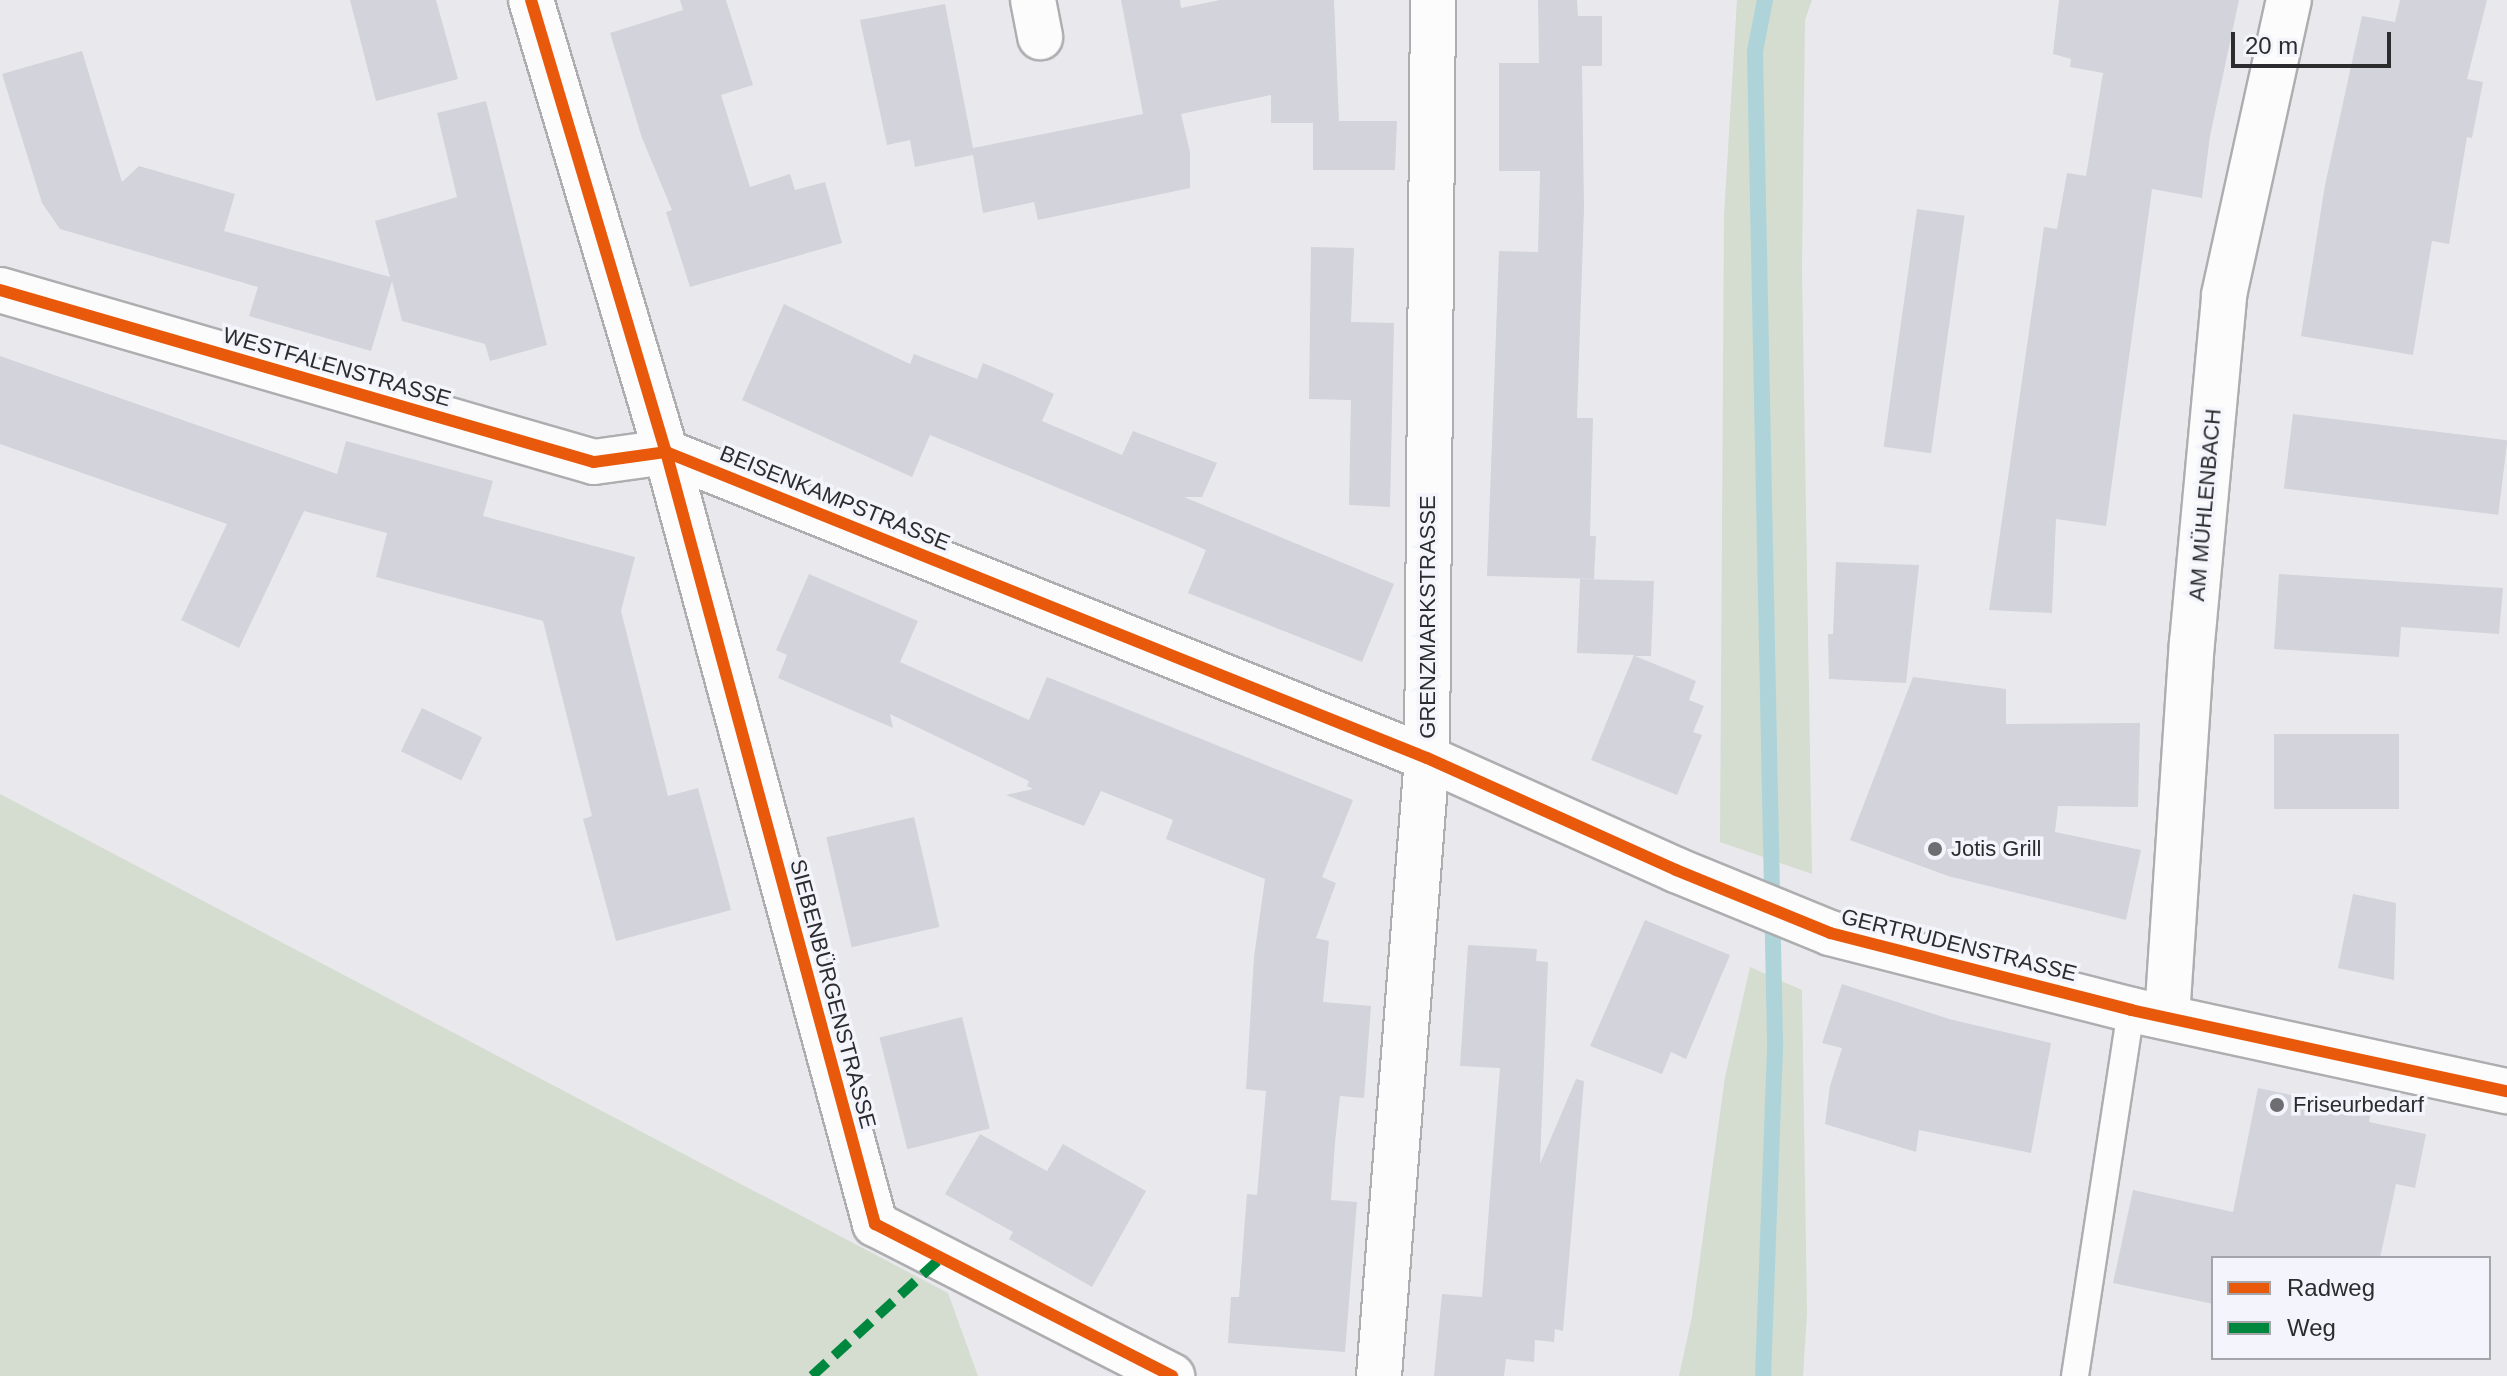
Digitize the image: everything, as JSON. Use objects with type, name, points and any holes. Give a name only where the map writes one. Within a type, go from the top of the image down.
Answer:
[{"type":"street","points":[[531,0],[666,452]]},
{"type":"street","name":"GRENZMARKSTRASSE","points":[[1379,1376],[1427,758],[1433,0]]},
{"type":"street","name":"AM MÜHLENBACH","points":[[2149,1013],[2192,643],[2224,295],[2289,0]]},
{"type":"street","name":"WESTFALENSTRASSE","points":[[0,290],[594,462],[666,452]]},
{"type":"street","name":"BEISENKAMPSTRASSE","points":[[666,452],[1427,758]]},
{"type":"street","name":"SIEBENBÜRGENSTRASSE","points":[[666,452],[875,1224],[1172,1376]]},
{"type":"street","name":"GERTRUDENSTRASSE","points":[[1427,758],[1676,870],[1830,933],[2149,1013],[2507,1091]]},
{"type":"lane","points":[[2075,1376],[2149,1013]]},
{"type":"shaded area","points":[[1737,0],[1812,0],[1805,20],[1802,269],[1812,874],[1720,842],[1724,216]]},
{"type":"shaded area","points":[[0,794],[948,1293],[978,1376],[0,1376]]},
{"type":"shaded area","points":[[1750,967],[1802,990],[1807,1313],[1803,1376],[1679,1376],[1692,1316],[1725,1077]]},
{"type":"building","points":[[350,0],[436,0],[458,79],[376,101]]},
{"type":"building","points":[[680,0],[726,0],[753,85],[721,95],[750,187],[790,174],[795,190],[825,182],[842,243],[690,287],[666,212],[672,210],[642,138],[610,33],[683,10]]},
{"type":"building","points":[[1121,0],[1180,0],[1181,8],[1220,0],[1334,0],[1339,121],[1397,121],[1395,170],[1313,170],[1313,123],[1271,123],[1271,95],[1181,114],[1190,152],[1190,188],[1038,220],[1034,202],[983,213],[973,155],[915,167],[910,140],[887,145],[860,20],[945,4],[973,148],[1143,114]]},
{"type":"building","points":[[1538,0],[1577,0],[1578,16],[1602,16],[1602,66],[1582,66],[1584,209],[1577,418],[1593,418],[1590,536],[1596,536],[1594,579],[1487,576],[1499,251],[1538,252],[1540,171],[1499,171],[1499,63],[1539,63]]},
{"type":"building","points":[[2059,0],[2239,0],[2210,136],[2202,198],[2152,189],[2106,526],[2056,519],[2052,613],[1989,610],[2044,227],[2057,229],[2067,173],[2086,176],[2103,73],[2070,67],[2071,59],[2053,54]]},
{"type":"building","points":[[2400,0],[2487,0],[2467,79],[2483,82],[2472,138],[2467,137],[2449,244],[2432,241],[2413,355],[2301,336],[2325,185],[2362,16],[2395,22]]},
{"type":"building","points":[[82,51],[122,182],[139,166],[235,194],[224,231],[390,277],[375,221],[457,197],[437,113],[486,101],[547,345],[490,361],[485,344],[402,321],[392,281],[371,351],[249,316],[258,287],[60,229],[42,203],[2,74]]},
{"type":"building","points":[[1917,209],[1965,216],[1931,453],[1884,447]]},
{"type":"building","points":[[1311,247],[1354,248],[1351,322],[1394,323],[1390,507],[1349,505],[1351,400],[1309,399]]},
{"type":"building","points":[[784,304],[910,364],[914,354],[977,379],[983,363],[1019,378],[1054,394],[1042,421],[1122,455],[1133,431],[1217,463],[1202,497],[1184,497],[1394,584],[1362,662],[1188,593],[1206,550],[1186,541],[930,435],[912,477],[742,400]]},
{"type":"building","points":[[0,356],[337,474],[346,441],[493,481],[483,516],[635,557],[621,611],[668,796],[698,788],[731,910],[616,941],[583,819],[592,816],[543,621],[376,577],[387,533],[304,511],[239,648],[181,620],[227,524],[0,444]]},
{"type":"building","points":[[2293,414],[2507,440],[2498,515],[2284,488]]},
{"type":"building","points":[[1836,562],[1919,565],[1906,683],[1829,679],[1828,634],[1833,634]]},
{"type":"building","points":[[809,574],[918,621],[900,662],[1029,720],[1047,677],[1353,800],[1322,877],[1336,883],[1316,938],[1329,941],[1323,1002],[1371,1006],[1364,1098],[1340,1096],[1335,1143],[1331,1200],[1357,1202],[1345,1352],[1228,1343],[1231,1297],[1239,1297],[1247,1194],[1257,1195],[1266,1091],[1246,1089],[1254,957],[1265,879],[1166,839],[1173,820],[1101,791],[1084,826],[1006,795],[1033,789],[1027,786],[1029,781],[890,714],[893,728],[778,678],[787,655],[776,650]]},
{"type":"building","points":[[2279,574],[2503,588],[2499,634],[2401,627],[2399,657],[2274,649]]},
{"type":"building","points":[[1580,579],[1654,581],[1651,656],[1635,656],[1696,681],[1689,700],[1704,706],[1693,732],[1702,735],[1677,795],[1591,760],[1634,655],[1577,653]]},
{"type":"building","points":[[1913,677],[2006,689],[2006,724],[2140,723],[2138,807],[2058,806],[2055,832],[2141,850],[2126,920],[1948,876],[1850,840]]},
{"type":"building","points":[[422,708],[482,737],[461,781],[401,751]]},
{"type":"building","points":[[2274,734],[2399,734],[2399,809],[2274,809]]},
{"type":"building","points":[[914,817],[939,927],[852,947],[826,837]]},
{"type":"building","points":[[2353,894],[2396,903],[2394,980],[2338,968]]},
{"type":"building","points":[[1645,920],[1730,955],[1686,1059],[1671,1052],[1662,1074],[1590,1046]]},
{"type":"building","points":[[1468,945],[1537,949],[1536,961],[1548,962],[1540,1164],[1576,1079],[1584,1081],[1563,1331],[1555,1329],[1554,1342],[1535,1340],[1534,1362],[1506,1359],[1504,1376],[1434,1376],[1442,1294],[1482,1297],[1500,1068],[1460,1066]]},
{"type":"building","points":[[1842,984],[1949,1019],[2051,1043],[2031,1153],[1919,1130],[1916,1152],[1825,1124],[1830,1086],[1842,1048],[1822,1043]]},
{"type":"building","points":[[962,1017],[990,1129],[907,1149],[880,1038]]},
{"type":"building","points":[[2258,1088],[2371,1112],[2369,1122],[2426,1134],[2415,1188],[2396,1184],[2380,1256],[2211,1256],[2211,1304],[2113,1283],[2133,1190],[2233,1212]]},
{"type":"building","points":[[980,1134],[1047,1171],[1063,1144],[1146,1191],[1092,1287],[1009,1239],[1013,1232],[945,1194]]},
{"type":"waterway","points":[[1763,1376],[1775,1041],[1755,51],[1765,0]]},
{"type":"marked path","points":[[812,1376],[941,1258]]},
{"type":"cycle path","points":[[531,0],[666,452],[875,1224],[1172,1376]]},
{"type":"cycle path","points":[[0,290],[594,462],[666,452]]},
{"type":"cycle path","points":[[666,452],[1427,758],[1676,870],[1830,933],[2131,1010],[2507,1091]]},
{"type":"place","name":"Jotis Grill","points":[[1935,849]]},
{"type":"place","name":"Friseurbedarf","points":[[2277,1105]]}]
